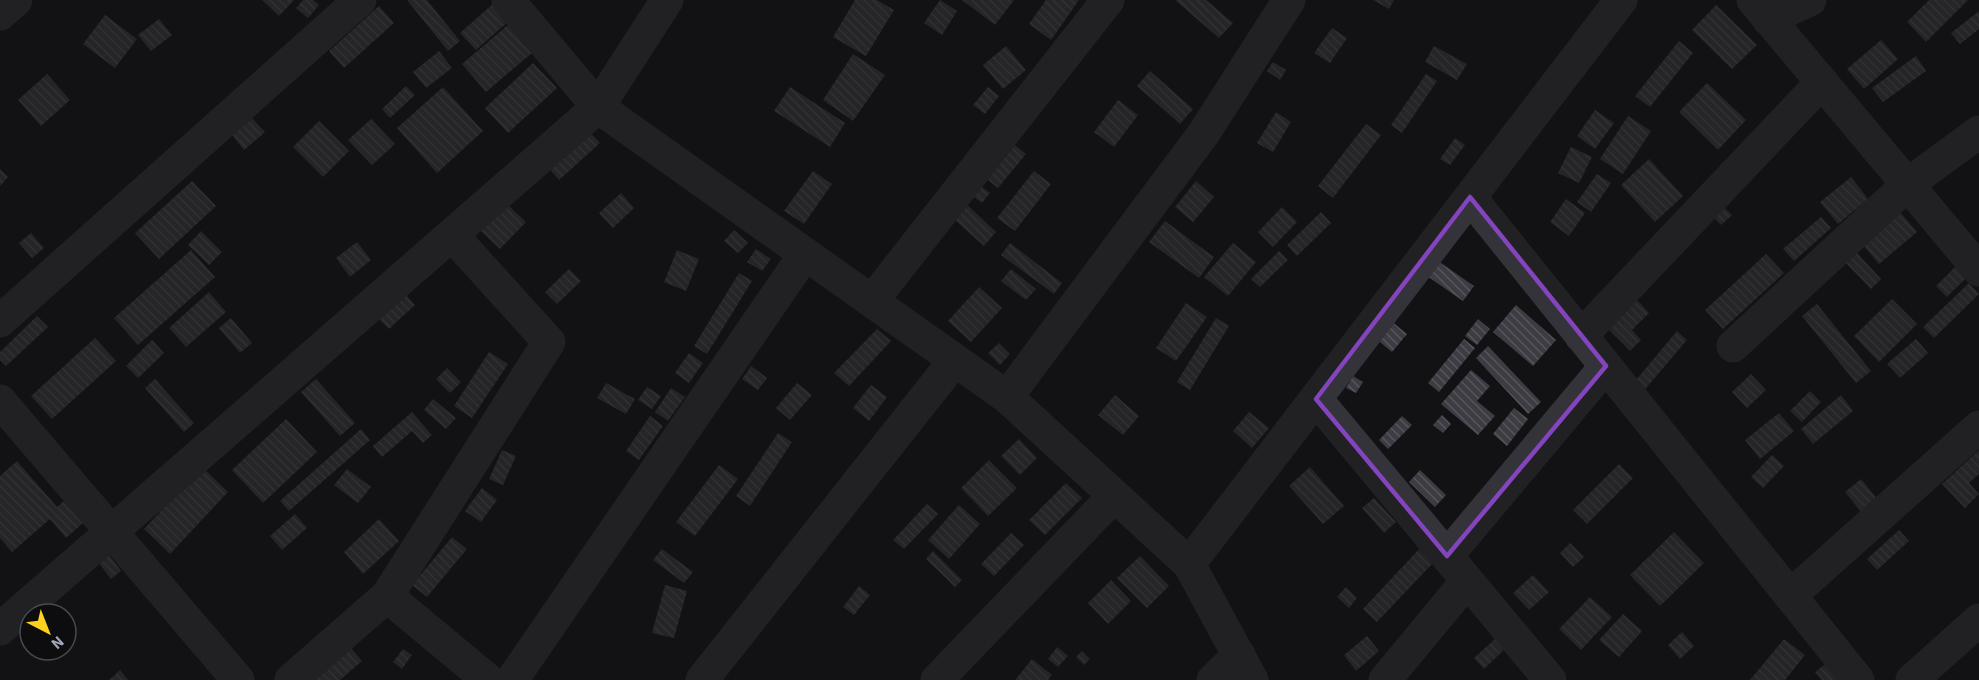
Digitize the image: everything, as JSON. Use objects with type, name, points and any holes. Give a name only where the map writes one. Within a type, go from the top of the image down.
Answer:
[{"type":"street","points":[[0,14],[16,0]]},
{"type":"street","points":[[0,321],[360,0]]},
{"type":"street","points":[[508,0],[598,107],[1007,397],[1189,564],[1246,667],[1213,680]]},
{"type":"street","points":[[0,629],[598,107],[667,0]]},
{"type":"street","points":[[872,301],[1108,0]]},
{"type":"street","points":[[1007,397],[1204,133],[1288,0]]},
{"type":"street","points":[[1189,564],[1621,0]]},
{"type":"street","points":[[1760,9],[1810,0]]},
{"type":"street","points":[[1760,9],[1979,270]]},
{"type":"street","points":[[1581,336],[1822,82]]},
{"type":"street","points":[[1733,346],[1908,184],[1979,132]]},
{"type":"street","points":[[1470,197],[1858,680]]},
{"type":"street","points":[[291,680],[387,596],[549,342],[452,235]]},
{"type":"street","points":[[512,680],[805,254]]},
{"type":"street","points":[[702,680],[955,360]]},
{"type":"street","points":[[1447,556],[1606,366]]},
{"type":"street","points":[[1316,399],[1550,680]]},
{"type":"street","points":[[0,401],[238,680]]},
{"type":"street","points":[[1791,596],[1979,427]]},
{"type":"street","points":[[937,680],[1114,495]]},
{"type":"street","points":[[1385,680],[1467,581]]},
{"type":"street","points":[[387,596],[488,680]]},
{"type":"street","points":[[1912,680],[1979,620]]},
{"type":"highlighted area","points":[[1470,197],[1606,366],[1447,556],[1316,399]]},
{"type":"building","points":[[262,0],[294,0],[279,16]]},
{"type":"building","points":[[303,0],[313,0],[319,5],[308,18],[296,8]]},
{"type":"building","points":[[407,0],[427,0],[460,41],[448,51]]},
{"type":"building","points":[[855,0],[877,0],[894,10],[866,56],[833,37]]},
{"type":"building","points":[[940,0],[957,11],[942,35],[924,23]]},
{"type":"building","points":[[962,0],[1014,0],[995,25]]},
{"type":"building","points":[[1046,0],[1079,0],[1051,40],[1029,24]]},
{"type":"building","points":[[1175,0],[1206,0],[1233,23],[1219,38]]},
{"type":"building","points":[[1373,0],[1394,0],[1389,9]]},
{"type":"building","points":[[1929,0],[1968,0],[1926,42],[1907,22]]},
{"type":"building","points":[[494,3],[510,20],[476,50],[460,33]]},
{"type":"building","points":[[1716,5],[1757,45],[1732,69],[1692,30]]},
{"type":"building","points":[[379,6],[394,23],[344,68],[329,51]]},
{"type":"building","points":[[1979,11],[1979,29],[1960,44],[1951,33]]},
{"type":"building","points":[[105,15],[137,39],[115,68],[83,44]]},
{"type":"building","points":[[159,19],[172,35],[151,51],[138,35]]},
{"type":"building","points":[[515,19],[539,47],[486,92],[462,64]]},
{"type":"building","points":[[1332,28],[1347,38],[1330,63],[1314,53]]},
{"type":"building","points":[[1881,40],[1898,59],[1864,89],[1847,69]]},
{"type":"building","points":[[1679,41],[1693,53],[1650,107],[1635,96]]},
{"type":"building","points":[[1006,46],[1026,70],[1003,89],[983,65]]},
{"type":"building","points":[[1434,46],[1467,64],[1457,80],[1425,62]]},
{"type":"building","points":[[439,51],[452,68],[426,88],[413,72]]},
{"type":"building","points":[[853,54],[885,75],[853,121],[823,100]]},
{"type":"building","points":[[1916,56],[1926,71],[1883,102],[1872,88]]},
{"type":"building","points":[[1273,62],[1286,70],[1280,80],[1267,71]]},
{"type":"building","points":[[533,63],[557,88],[508,133],[485,108]]},
{"type":"building","points":[[1150,71],[1193,109],[1180,124],[1137,86]]},
{"type":"building","points":[[47,74],[70,100],[41,126],[18,100]]},
{"type":"building","points":[[1426,74],[1437,81],[1402,133],[1391,125]]},
{"type":"building","points":[[1707,83],[1746,120],[1718,150],[1679,112]]},
{"type":"building","points":[[406,86],[415,95],[390,118],[382,109]]},
{"type":"building","points":[[443,87],[483,131],[437,173],[397,128]]},
{"type":"building","points":[[790,87],[845,123],[830,147],[774,111]]},
{"type":"building","points":[[988,87],[999,96],[985,114],[973,105]]},
{"type":"building","points":[[1118,100],[1138,115],[1114,147],[1094,132]]},
{"type":"building","points":[[1595,110],[1614,123],[1595,149],[1577,136]]},
{"type":"building","points":[[1276,112],[1291,122],[1273,152],[1257,143]]},
{"type":"building","points":[[1628,116],[1651,131],[1623,174],[1600,159]]},
{"type":"building","points":[[252,118],[265,132],[244,150],[232,135]]},
{"type":"building","points":[[371,119],[395,144],[372,165],[348,140]]},
{"type":"building","points":[[319,121],[349,151],[323,177],[293,147]]},
{"type":"building","points":[[1366,124],[1381,135],[1333,198],[1318,186]]},
{"type":"building","points":[[587,129],[600,143],[559,180],[546,165]]},
{"type":"building","points":[[1455,138],[1465,145],[1450,165],[1440,159]]},
{"type":"building","points":[[1007,139],[1026,154],[998,188],[979,173]]},
{"type":"building","points":[[1571,147],[1592,157],[1579,183],[1558,173]]},
{"type":"building","points":[[1649,159],[1683,196],[1655,222],[1621,185]]},
{"type":"building","points":[[0,169],[8,177],[0,186]]},
{"type":"building","points":[[813,171],[832,184],[804,224],[784,211]]},
{"type":"building","points":[[1034,171],[1051,184],[1015,231],[997,218]]},
{"type":"building","points":[[1597,174],[1611,183],[1591,212],[1577,202]]},
{"type":"building","points":[[1851,177],[1868,199],[1838,224],[1820,202]]},
{"type":"building","points":[[192,181],[216,206],[159,259],[135,233]]},
{"type":"building","points":[[1196,181],[1214,197],[1193,222],[1175,207]]},
{"type":"building","points":[[978,184],[990,193],[982,203],[970,194]]},
{"type":"building","points":[[621,193],[634,208],[613,228],[599,213]]},
{"type":"building","points":[[958,196],[996,232],[984,246],[945,211]]},
{"type":"building","points":[[1566,199],[1585,213],[1569,236],[1550,222]]},
{"type":"building","points":[[506,203],[526,222],[500,249],[480,230]]},
{"type":"building","points":[[1895,206],[1917,232],[1879,264],[1857,238]]},
{"type":"building","points":[[1282,207],[1297,222],[1273,247],[1258,232]]},
{"type":"building","points":[[1724,207],[1732,215],[1721,225],[1713,217]]},
{"type":"building","points":[[1321,212],[1331,223],[1297,256],[1287,245]]},
{"type":"building","points":[[1821,217],[1831,228],[1794,261],[1783,249]]},
{"type":"building","points":[[1165,221],[1214,257],[1199,278],[1149,242]]},
{"type":"building","points":[[734,230],[748,243],[738,253],[724,241]]},
{"type":"building","points":[[201,231],[222,252],[209,265],[188,245]]},
{"type":"building","points":[[31,233],[44,248],[32,258],[19,243]]},
{"type":"building","points":[[357,242],[371,260],[350,277],[336,258]]},
{"type":"building","points":[[1010,243],[1062,283],[1054,294],[1001,255]]},
{"type":"building","points":[[1233,243],[1256,262],[1228,296],[1204,277]]},
{"type":"building","points":[[756,249],[771,259],[762,271],[747,262]]},
{"type":"building","points":[[191,250],[215,277],[138,345],[114,318]]},
{"type":"building","points":[[677,250],[699,259],[686,291],[664,282]]},
{"type":"building","points":[[1279,251],[1288,260],[1260,287],[1251,279]]},
{"type":"building","points":[[1856,252],[1881,279],[1871,289],[1845,262]]},
{"type":"building","points":[[1766,254],[1784,273],[1723,329],[1705,310]]},
{"type":"building","points":[[1438,261],[1474,286],[1463,301],[1427,276]]},
{"type":"building","points":[[1957,265],[1968,276],[1947,297],[1936,286]]},
{"type":"building","points":[[569,269],[581,281],[557,304],[545,292]]},
{"type":"building","points":[[1011,269],[1036,289],[1026,300],[1001,281]]},
{"type":"building","points":[[739,273],[752,281],[707,354],[694,346]]},
{"type":"building","points":[[1969,283],[1979,294],[1934,338],[1923,327]]},
{"type":"building","points":[[979,287],[1002,308],[971,342],[948,321]]},
{"type":"building","points":[[209,292],[226,312],[186,347],[169,328]]},
{"type":"building","points":[[405,294],[415,305],[389,329],[378,318]]},
{"type":"building","points":[[1892,299],[1917,324],[1879,362],[1854,336]]},
{"type":"building","points":[[1637,300],[1649,313],[1632,330],[1641,340],[1630,351],[1608,329]]},
{"type":"building","points":[[1186,303],[1207,317],[1176,361],[1156,348]]},
{"type":"building","points":[[1817,304],[1871,371],[1856,383],[1802,316]]},
{"type":"building","points":[[1516,305],[1556,340],[1533,366],[1493,332]]},
{"type":"building","points":[[37,316],[48,327],[6,366],[0,360],[0,352]]},
{"type":"building","points":[[231,318],[252,343],[240,353],[219,328]]},
{"type":"building","points":[[1216,318],[1229,326],[1190,390],[1177,382]]},
{"type":"building","points":[[1478,319],[1490,329],[1477,345],[1465,336]]},
{"type":"building","points":[[1390,320],[1407,334],[1392,352],[1375,338]]},
{"type":"building","points":[[877,329],[891,341],[849,386],[834,373]]},
{"type":"building","points":[[1677,331],[1687,340],[1641,394],[1631,386]]},
{"type":"building","points":[[95,338],[116,361],[52,419],[31,396]]},
{"type":"building","points":[[1464,339],[1475,348],[1439,392],[1428,383]]},
{"type":"building","points":[[1916,339],[1928,353],[1900,378],[1887,364]]},
{"type":"building","points":[[152,340],[164,353],[138,378],[126,366]]},
{"type":"building","points":[[999,343],[1010,354],[1000,365],[988,353]]},
{"type":"building","points":[[1488,346],[1541,402],[1528,414],[1476,358]]},
{"type":"building","points":[[489,352],[508,364],[472,418],[454,406]]},
{"type":"building","points":[[689,353],[703,363],[689,383],[675,373]]},
{"type":"building","points":[[751,366],[767,378],[758,390],[742,379]]},
{"type":"building","points":[[447,368],[461,382],[450,393],[436,379]]},
{"type":"building","points":[[1471,370],[1490,386],[1477,401],[1495,416],[1478,435],[1441,404]]},
{"type":"building","points":[[1751,374],[1766,390],[1747,408],[1732,392]]},
{"type":"building","points":[[1353,376],[1363,382],[1356,393],[1346,388]]},
{"type":"building","points":[[155,379],[194,423],[184,432],[145,388]]},
{"type":"building","points":[[316,379],[355,423],[340,436],[301,392]]},
{"type":"building","points":[[606,383],[635,399],[626,414],[597,398]]},
{"type":"building","points":[[797,383],[812,395],[790,420],[776,408]]},
{"type":"building","points":[[871,385],[887,397],[869,421],[853,408]]},
{"type":"building","points":[[647,387],[661,396],[652,409],[638,400]]},
{"type":"building","points":[[671,388],[685,397],[668,421],[655,412]]},
{"type":"building","points":[[1810,391],[1821,402],[1802,422],[1790,411]]},
{"type":"building","points":[[1115,395],[1139,416],[1123,435],[1098,415]]},
{"type":"building","points":[[1841,395],[1853,411],[1813,444],[1801,429]]},
{"type":"building","points":[[433,399],[456,418],[446,429],[424,410]]},
{"type":"building","points":[[1514,408],[1528,419],[1507,446],[1493,434]]},
{"type":"building","points":[[412,412],[432,435],[423,443],[412,431],[382,457],[373,446]]},
{"type":"building","points":[[1249,412],[1269,428],[1252,448],[1233,431]]},
{"type":"building","points":[[1779,413],[1794,431],[1760,459],[1745,440]]},
{"type":"building","points":[[1442,415],[1451,424],[1443,433],[1433,425]]},
{"type":"building","points":[[650,416],[663,426],[639,460],[626,451]]},
{"type":"building","points":[[1402,416],[1412,425],[1388,449],[1379,440]]},
{"type":"building","points":[[286,419],[317,452],[263,503],[232,470]]},
{"type":"building","points":[[361,429],[370,440],[289,511],[280,501]]},
{"type":"building","points":[[778,433],[792,442],[750,506],[736,496]]},
{"type":"building","points":[[1019,439],[1037,458],[1020,475],[1001,456]]},
{"type":"building","points":[[502,450],[516,456],[503,485],[489,479]]},
{"type":"building","points":[[1979,450],[1979,474],[1969,483],[1979,494],[1965,508],[1942,484]]},
{"type":"building","points":[[1772,455],[1784,466],[1763,488],[1751,477]]},
{"type":"building","points":[[989,460],[1017,488],[988,516],[961,488]]},
{"type":"building","points":[[17,461],[57,507],[65,500],[84,522],[66,538],[50,519],[12,552],[0,538],[0,476]]},
{"type":"building","points":[[1619,464],[1633,478],[1587,524],[1573,510]]},
{"type":"building","points":[[719,465],[738,479],[695,536],[676,522]]},
{"type":"building","points":[[202,467],[228,492],[170,554],[144,529]]},
{"type":"building","points":[[1310,467],[1344,506],[1323,524],[1289,486]]},
{"type":"building","points":[[347,469],[371,487],[358,503],[334,485]]},
{"type":"building","points":[[1420,470],[1446,495],[1435,507],[1409,482]]},
{"type":"building","points":[[1861,479],[1879,501],[1863,514],[1845,492]]},
{"type":"building","points":[[1066,483],[1082,498],[1045,535],[1029,520]]},
{"type":"building","points":[[482,488],[497,500],[481,522],[465,511]]},
{"type":"building","points":[[1374,498],[1396,522],[1384,533],[1362,508]]},
{"type":"building","points":[[927,504],[938,514],[904,549],[893,540]]},
{"type":"building","points":[[959,505],[980,524],[949,559],[928,540]]},
{"type":"building","points":[[295,514],[307,528],[282,550],[270,536]]},
{"type":"building","points":[[379,519],[399,541],[363,574],[344,552]]},
{"type":"building","points":[[1899,530],[1909,541],[1877,570],[1867,559]]},
{"type":"building","points":[[1674,532],[1704,563],[1660,606],[1630,575]]},
{"type":"building","points":[[1011,533],[1024,545],[994,576],[981,564]]},
{"type":"building","points":[[452,537],[467,549],[427,597],[412,585]]},
{"type":"building","points":[[1570,543],[1584,557],[1573,567],[1560,553]]},
{"type":"building","points":[[662,549],[693,572],[684,583],[653,560]]},
{"type":"building","points":[[1419,549],[1433,563],[1377,622],[1363,609]]},
{"type":"building","points":[[933,551],[962,580],[955,587],[926,559]]},
{"type":"building","points":[[109,555],[121,571],[111,579],[98,562]]},
{"type":"building","points":[[1140,556],[1169,586],[1147,608],[1117,578]]},
{"type":"building","points":[[1533,575],[1549,592],[1529,610],[1513,593]]},
{"type":"building","points":[[1111,580],[1131,601],[1108,624],[1088,603]]},
{"type":"building","points":[[665,585],[687,591],[674,638],[652,633]]},
{"type":"building","points":[[859,586],[870,595],[854,615],[843,607]]},
{"type":"building","points":[[1346,587],[1357,598],[1349,608],[1337,597]]},
{"type":"building","points":[[1590,597],[1612,617],[1581,650],[1559,629]]},
{"type":"building","points":[[1623,614],[1642,631],[1619,657],[1599,640]]},
{"type":"building","points":[[1682,632],[1694,646],[1680,659],[1668,645]]},
{"type":"building","points":[[1367,636],[1379,651],[1356,671],[1344,655]]},
{"type":"building","points":[[1497,637],[1507,647],[1484,669],[1474,658]]},
{"type":"building","points":[[1784,639],[1805,655],[1785,680],[1750,680]]},
{"type":"building","points":[[350,647],[362,661],[340,680],[312,680]]},
{"type":"building","points":[[1057,647],[1068,656],[1058,667],[1048,659]]},
{"type":"building","points":[[403,649],[412,655],[402,669],[393,662]]},
{"type":"building","points":[[1082,651],[1090,659],[1084,665],[1076,657]]},
{"type":"building","points":[[1032,659],[1052,675],[1048,680],[1015,680]]},
{"type":"building","points":[[1828,662],[1842,680],[1822,680],[1815,672]]},
{"type":"building","points":[[120,670],[128,680],[109,680]]}]
